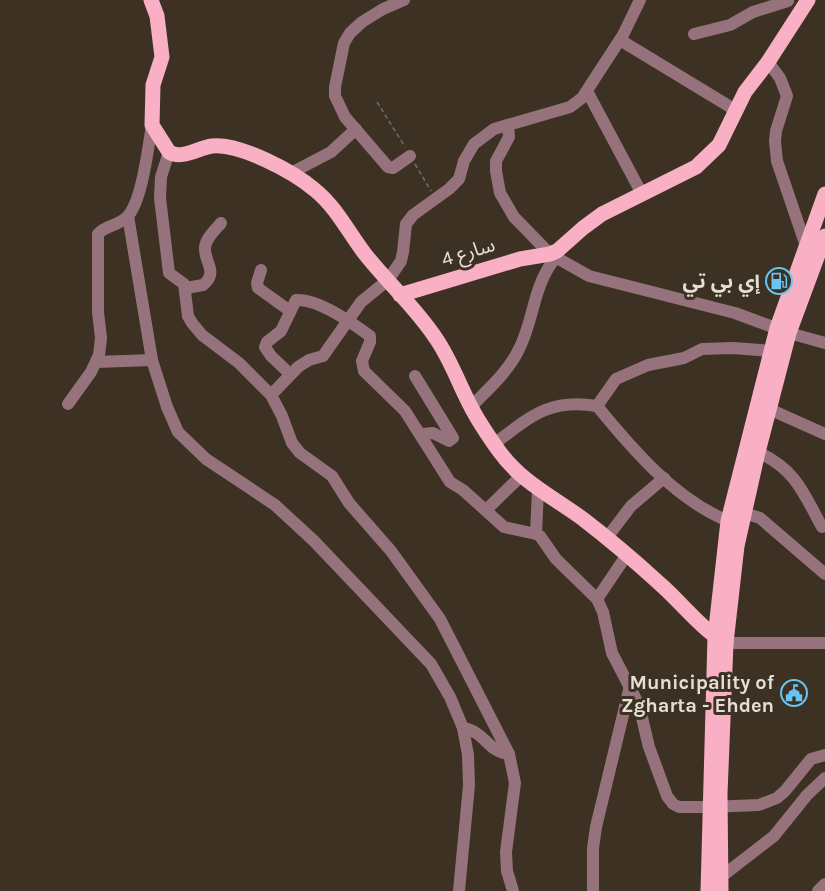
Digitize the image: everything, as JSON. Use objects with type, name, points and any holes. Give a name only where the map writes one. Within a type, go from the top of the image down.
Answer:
[{"type":"main road","points":[[151,0],[160,35],[162,57],[153,85],[152,126],[169,152],[184,154],[213,146],[225,147],[258,157],[291,173],[324,198],[335,209],[365,254],[435,336],[471,407],[494,444],[520,477],[584,520],[666,589],[720,640]]},
{"type":"main road","points":[[553,256],[602,214],[686,173],[719,146],[745,92],[768,62],[808,0]]},
{"type":"main road","points":[[720,640],[737,546],[769,409],[783,331],[825,194]]},
{"type":"main road","points":[[708,891],[715,807],[720,640],[728,521],[772,351],[825,236]]},
{"type":"main road","name":"سارع 4","points":[[400,295],[520,259],[553,256]]},
{"type":"main road","points":[[715,807],[721,884]]},
{"type":"street","points":[[404,0],[362,22],[350,33],[344,43],[335,96],[345,117],[388,167],[393,168],[410,156]]},
{"type":"street","points":[[271,395],[290,374],[305,362],[323,356],[361,302],[388,280],[404,252],[406,224],[412,215],[449,189],[459,179],[464,160],[474,144],[494,129],[570,107],[582,98],[620,40],[640,0]]},
{"type":"street","points":[[694,34],[730,25],[753,12],[788,0],[795,19]]},
{"type":"street","points":[[620,40],[737,111]]},
{"type":"street","points":[[768,62],[780,78],[787,96],[776,131],[775,150],[807,249]]},
{"type":"street","points":[[587,91],[642,194]]},
{"type":"street","points":[[508,125],[509,136],[496,161],[500,193],[514,217],[553,256],[589,276],[735,313],[783,331],[825,343]]},
{"type":"street","points":[[68,404],[96,362],[101,338],[98,312],[97,240],[101,231],[121,222],[128,216],[138,195],[152,126]]},
{"type":"street","points":[[291,173],[331,152],[356,129]]},
{"type":"street","points":[[169,152],[161,177],[162,222],[169,273],[182,281],[186,288],[188,316],[196,329],[239,363],[271,395],[292,443],[300,453],[332,476],[350,503],[391,551],[440,619],[509,754],[515,783],[506,852],[507,871],[513,891]]},
{"type":"street","points":[[128,216],[153,360],[167,407],[178,432],[206,459],[275,505],[358,587],[430,664],[450,697],[462,728],[468,755],[470,785],[459,891]]},
{"type":"street","points":[[186,288],[203,285],[209,278],[210,264],[205,246],[220,223]]},
{"type":"street","points":[[471,407],[503,373],[517,353],[527,329],[539,285],[553,256]]},
{"type":"street","points":[[261,270],[257,283],[258,288],[290,311]]},
{"type":"street","points":[[290,374],[265,347],[267,342],[281,331],[294,301],[300,300],[348,319],[370,338],[362,361],[364,371],[405,411],[422,434],[450,482],[504,527],[536,534],[556,559],[597,599],[603,612],[612,653],[642,711],[649,747],[669,800],[679,807],[759,805],[777,798],[807,762],[825,755]]},
{"type":"street","points":[[597,405],[616,379],[648,365],[684,358],[702,349],[733,348],[772,351]]},
{"type":"street","points":[[96,362],[153,360]]},
{"type":"street","points":[[415,376],[453,438],[449,441],[435,434],[422,434]]},
{"type":"street","points":[[494,444],[530,417],[553,406],[597,405],[632,447],[664,478],[695,503],[728,521]]},
{"type":"street","points":[[769,409],[825,434]]},
{"type":"street","points":[[758,452],[773,460],[796,479],[810,501],[822,527]]},
{"type":"street","points":[[486,510],[520,477]]},
{"type":"street","points":[[606,539],[631,506],[664,478]]},
{"type":"street","points":[[536,534],[538,489]]},
{"type":"street","points":[[744,513],[760,518],[825,574]]},
{"type":"street","points":[[597,599],[626,556]]},
{"type":"street","points":[[720,640],[825,643]]},
{"type":"street","points":[[593,891],[593,848],[596,827],[630,686]]},
{"type":"street","points":[[462,728],[475,730],[490,746],[500,753],[509,754]]},
{"type":"street","points":[[721,884],[774,836],[807,795],[825,778]]},
{"type":"street","points":[[818,891],[825,884]]},
{"type":"place","name":"إي بي تي","points":[[779,281]]},
{"type":"place","name":"Municipality of Zgharta - Ehden","points":[[794,693]]}]
